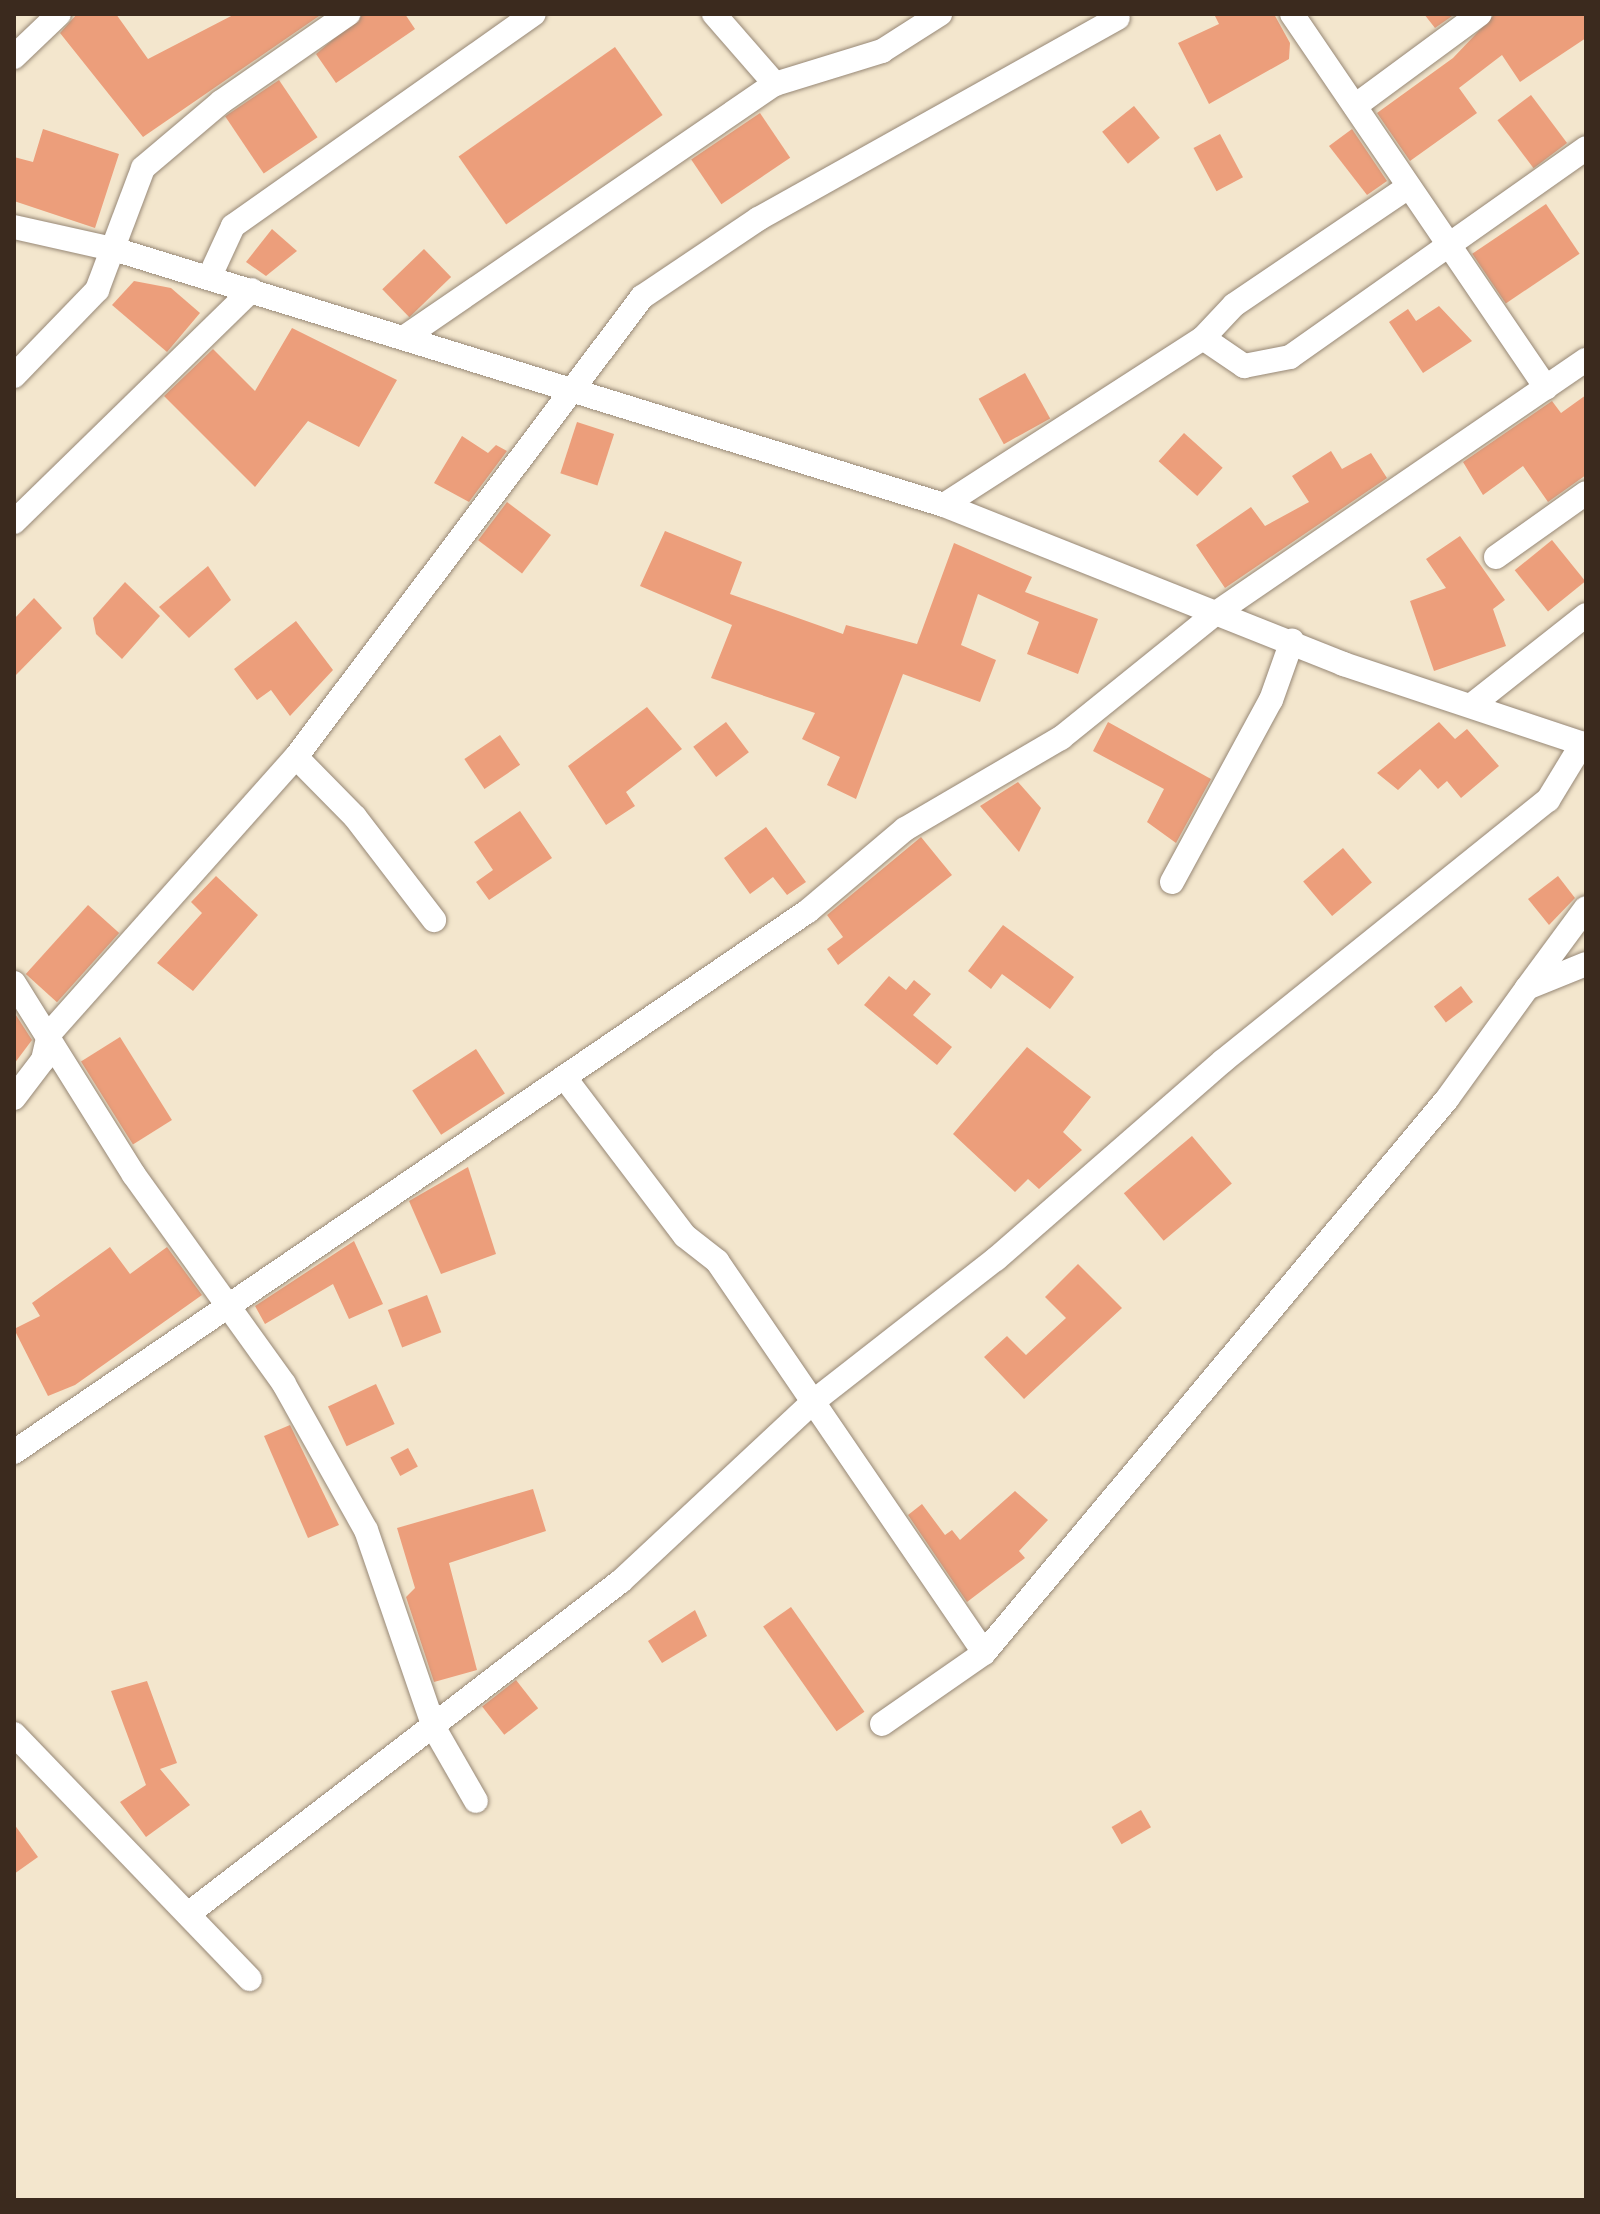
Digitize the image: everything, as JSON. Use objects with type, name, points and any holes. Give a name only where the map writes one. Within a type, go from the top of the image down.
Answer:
[{"type":"street","points":[[14,57],[59,14]]},
{"type":"street","points":[[14,376],[97,290],[117,250],[116,227],[143,168],[221,102],[348,14]]},
{"type":"street","points":[[209,278],[233,226],[534,14]]},
{"type":"street","points":[[714,14],[775,84]]},
{"type":"street","points":[[405,337],[775,84],[882,51],[940,14]]},
{"type":"street","points":[[1292,14],[1448,248],[1546,388]]},
{"type":"street","points":[[1355,106],[1480,14]]},
{"type":"street","points":[[14,1098],[43,1060],[49,1034],[296,757],[573,396],[642,297],[758,219],[1118,18]]},
{"type":"street","points":[[1203,338],[1244,366],[1290,357],[1586,148]]},
{"type":"street","points":[[944,505],[1203,338],[1234,305],[1408,187]]},
{"type":"street","points":[[14,227],[117,250],[252,290],[405,337],[573,396],[944,505],[1216,613],[1584,744],[1548,800],[1223,1061],[996,1259],[814,1401],[621,1581],[434,1728],[188,1914]]},
{"type":"street","points":[[14,522],[252,290]]},
{"type":"street","points":[[14,1452],[229,1299],[565,1078],[808,911],[905,829],[1061,738],[1216,613],[1586,360]]},
{"type":"street","points":[[1496,557],[1586,493]]},
{"type":"street","points":[[1472,705],[1586,615]]},
{"type":"street","points":[[1172,882],[1271,700],[1292,641]]},
{"type":"street","points":[[296,757],[355,817],[434,920]]},
{"type":"street","points":[[882,1724],[984,1653],[1447,1099],[1586,908]]},
{"type":"street","points":[[1527,988],[1586,964]]},
{"type":"street","points":[[14,983],[49,1034],[134,1175],[229,1299],[366,1530],[434,1728],[476,1801]]},
{"type":"street","points":[[565,1078],[685,1236],[717,1261],[984,1653]]},
{"type":"street","points":[[14,1734],[250,1979]]},
{"type":"building","points":[[77,14],[116,14],[148,59],[235,14],[322,14],[143,137],[60,33]]},
{"type":"building","points":[[363,14],[405,14],[415,29],[336,83],[316,54]]},
{"type":"building","points":[[1214,14],[1274,14],[1290,43],[1289,59],[1209,104],[1178,43],[1219,24]]},
{"type":"building","points":[[1424,14],[1455,14],[1435,28]]},
{"type":"building","points":[[1495,14],[1586,14],[1586,38],[1520,82],[1502,55],[1459,88],[1477,113],[1410,161],[1377,113],[1453,58]]},
{"type":"building","points":[[615,47],[663,115],[506,225],[459,157]]},
{"type":"building","points":[[279,80],[318,137],[264,174],[225,116]]},
{"type":"building","points":[[1531,95],[1567,143],[1534,168],[1497,120]]},
{"type":"building","points":[[1134,106],[1160,138],[1128,164],[1102,132]]},
{"type":"building","points":[[760,113],[790,158],[721,204],[691,159]]},
{"type":"building","points":[[43,129],[119,154],[95,228],[14,201],[14,157],[33,162]]},
{"type":"building","points":[[1352,129],[1387,181],[1367,195],[1329,146]]},
{"type":"building","points":[[1220,134],[1243,177],[1217,191],[1194,148]]},
{"type":"building","points":[[1546,204],[1580,254],[1506,304],[1472,254]]},
{"type":"building","points":[[272,229],[297,251],[266,276],[246,262]]},
{"type":"building","points":[[424,249],[451,277],[409,317],[382,289]]},
{"type":"building","points":[[134,281],[171,288],[200,313],[167,352],[112,305]]},
{"type":"building","points":[[1439,306],[1472,341],[1423,373],[1389,322],[1408,309],[1416,321]]},
{"type":"building","points":[[292,328],[397,380],[359,447],[308,421],[255,487],[164,396],[213,349],[255,391]]},
{"type":"building","points":[[1025,373],[1050,418],[1004,444],[979,399]]},
{"type":"building","points":[[1586,395],[1586,475],[1548,502],[1523,466],[1483,495],[1463,462],[1552,401],[1561,413]]},
{"type":"building","points":[[577,422],[614,434],[597,485],[560,473]]},
{"type":"building","points":[[1184,433],[1223,468],[1197,496],[1159,461]]},
{"type":"building","points":[[462,436],[488,453],[496,445],[507,451],[469,502],[434,483]]},
{"type":"building","points":[[1331,451],[1342,469],[1371,453],[1387,478],[1225,588],[1196,545],[1251,507],[1265,526],[1309,502],[1292,476]]},
{"type":"building","points":[[507,502],[551,535],[522,573],[478,540]]},
{"type":"building","points":[[665,531],[742,562],[730,594],[843,634],[846,625],[917,644],[954,543],[1032,577],[1025,592],[1098,619],[1078,674],[1027,654],[1039,622],[978,594],[961,645],[996,660],[980,702],[903,674],[856,799],[827,785],[840,757],[802,739],[815,713],[711,678],[732,625],[640,586]]},
{"type":"building","points":[[1460,536],[1505,600],[1493,609],[1506,646],[1434,671],[1410,601],[1446,588],[1426,559]]},
{"type":"building","points":[[1552,540],[1585,581],[1548,611],[1515,570]]},
{"type":"building","points":[[208,566],[231,600],[189,638],[159,607]]},
{"type":"building","points":[[125,582],[160,616],[122,659],[96,634],[93,618]]},
{"type":"building","points":[[34,598],[62,628],[14,677],[14,619]]},
{"type":"building","points":[[296,621],[333,670],[290,716],[271,690],[257,700],[234,669]]},
{"type":"building","points":[[647,707],[682,749],[626,792],[635,806],[606,825],[568,766]]},
{"type":"building","points":[[726,722],[749,752],[716,777],[693,747]]},
{"type":"building","points":[[1108,722],[1211,779],[1176,843],[1147,822],[1164,789],[1093,751]]},
{"type":"building","points":[[1439,722],[1455,739],[1467,729],[1499,766],[1461,798],[1447,781],[1438,789],[1420,769],[1398,790],[1377,773]]},
{"type":"building","points":[[500,735],[520,765],[484,789],[464,759]]},
{"type":"building","points":[[1018,782],[1041,808],[1019,852],[980,806]]},
{"type":"building","points":[[520,811],[552,858],[489,900],[476,882],[493,870],[474,842]]},
{"type":"building","points":[[766,827],[806,882],[787,895],[773,877],[750,894],[724,858]]},
{"type":"building","points":[[921,837],[952,875],[838,965],[827,949],[843,937],[827,915]]},
{"type":"building","points":[[1343,848],[1372,882],[1332,916],[1303,881]]},
{"type":"building","points":[[216,876],[258,915],[193,991],[157,963],[202,913],[191,902]]},
{"type":"building","points":[[1558,876],[1575,898],[1549,925],[1528,899]]},
{"type":"building","points":[[88,905],[119,933],[57,1002],[26,974]]},
{"type":"building","points":[[1003,925],[1074,977],[1050,1009],[1002,974],[991,989],[968,971]]},
{"type":"building","points":[[889,976],[906,990],[914,980],[931,994],[913,1015],[952,1047],[937,1065],[864,1005]]},
{"type":"building","points":[[1461,986],[1473,1002],[1446,1022],[1434,1006]]},
{"type":"building","points":[[14,1012],[32,1040],[14,1064]]},
{"type":"building","points":[[120,1037],[172,1120],[133,1144],[81,1061]]},
{"type":"building","points":[[1027,1047],[1091,1097],[1063,1132],[1082,1150],[1039,1189],[1028,1179],[1015,1192],[953,1134]]},
{"type":"building","points":[[476,1049],[505,1093],[441,1135],[412,1090]]},
{"type":"building","points":[[1192,1136],[1232,1183],[1164,1241],[1124,1193]]},
{"type":"building","points":[[468,1167],[496,1254],[441,1274],[409,1201]]},
{"type":"building","points":[[354,1241],[383,1304],[349,1319],[333,1284],[265,1324],[255,1306]]},
{"type":"building","points":[[110,1247],[130,1274],[167,1247],[202,1295],[75,1385],[48,1396],[14,1329],[40,1316],[32,1303]]},
{"type":"building","points":[[1078,1264],[1122,1308],[1024,1399],[984,1357],[1007,1336],[1026,1355],[1066,1318],[1045,1297]]},
{"type":"building","points":[[427,1295],[441,1332],[402,1347],[388,1310]]},
{"type":"building","points":[[376,1384],[395,1424],[347,1446],[328,1406]]},
{"type":"building","points":[[290,1425],[339,1525],[308,1538],[264,1436]]},
{"type":"building","points":[[408,1448],[418,1467],[400,1476],[390,1457]]},
{"type":"building","points":[[533,1489],[546,1531],[449,1563],[477,1670],[434,1682],[406,1597],[415,1588],[397,1528]]},
{"type":"building","points":[[1015,1491],[1048,1520],[1019,1551],[1025,1558],[967,1602],[908,1515],[922,1504],[945,1535],[952,1530],[960,1540]]},
{"type":"building","points":[[791,1607],[864,1712],[837,1731],[763,1627]]},
{"type":"building","points":[[695,1610],[707,1636],[662,1663],[648,1641]]},
{"type":"building","points":[[516,1680],[538,1708],[504,1735],[482,1706]]},
{"type":"building","points":[[147,1681],[177,1763],[160,1769],[190,1805],[146,1837],[120,1802],[146,1785],[111,1691]]},
{"type":"building","points":[[1141,1810],[1151,1827],[1122,1844],[1112,1827]]},
{"type":"building","points":[[14,1824],[38,1857],[14,1874]]}]
